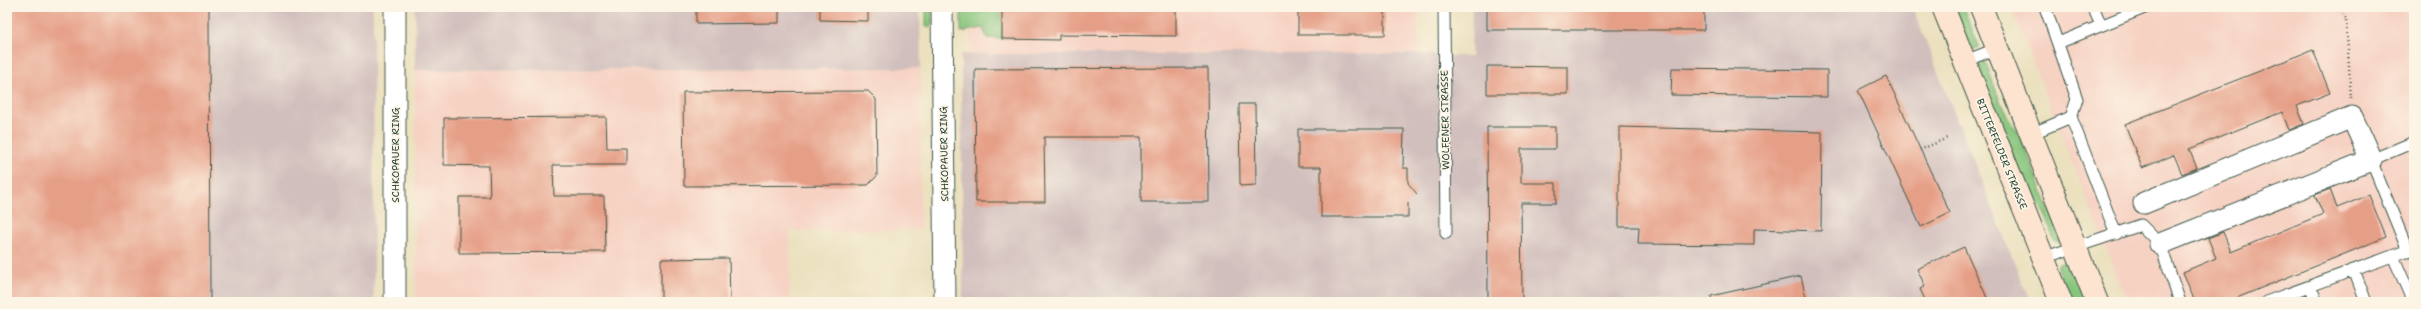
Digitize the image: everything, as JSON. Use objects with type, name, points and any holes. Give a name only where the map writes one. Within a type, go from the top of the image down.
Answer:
[{"type":"main road","name":"BITTERFELDER STRASSE","points":[[1943,7],[2061,302]]},
{"type":"main road","points":[[1981,7],[2097,302]]},
{"type":"street","name":"SCHKOPAUER RING","points":[[394,7],[395,302]]},
{"type":"street","name":"SCHKOPAUER RING","points":[[942,7],[945,302]]},
{"type":"street","points":[[2144,203],[2352,118],[2371,160],[2160,244]]},
{"type":"lane","name":"WOLFENER STRASSE","points":[[1444,7],[1446,234]]},
{"type":"lane","points":[[2045,7],[2077,99],[2071,117],[2116,234]]},
{"type":"lane","points":[[2094,7],[2101,25]]},
{"type":"lane","points":[[2058,43],[2142,8]]},
{"type":"lane","points":[[1965,61],[1998,48]]},
{"type":"lane","points":[[2031,134],[2071,117]]},
{"type":"lane","points":[[2266,302],[2411,249],[2371,160],[2414,142]]},
{"type":"lane","points":[[2141,225],[2144,203]]},
{"type":"lane","points":[[2043,258],[2141,225]]},
{"type":"lane","points":[[2141,225],[2160,244],[2180,302]]},
{"type":"lane","points":[[2394,256],[2413,302]]},
{"type":"lane","points":[[2354,270],[2366,302]]},
{"type":"lane","points":[[2310,286],[2317,302]]},
{"type":"path","points":[[2339,7],[2346,19],[2352,118]]},
{"type":"path","points":[[1920,150],[1947,138]]},
{"type":"shaded area","points":[[7,7],[373,7],[374,302],[7,302]]},
{"type":"shaded area","points":[[415,7],[920,7],[921,68],[415,70]]},
{"type":"shaded area","points":[[970,7],[1418,7],[1418,54],[970,54]]},
{"type":"shaded area","points":[[1472,7],[1912,7],[2030,302],[963,302],[961,54],[1418,54],[1471,57]]},
{"type":"shaded area","points":[[2011,7],[2414,7],[2414,302],[2127,302]]},
{"type":"shaded area","points":[[921,68],[920,230],[790,231],[790,302],[416,302],[415,70]]},
{"type":"green space","points":[[926,7],[932,7],[932,26],[926,27]]},
{"type":"green space","points":[[961,7],[1002,7],[1002,39],[987,38],[983,28],[961,32]]},
{"type":"green space","points":[[1953,7],[1963,7],[1980,48],[1971,51]]},
{"type":"green space","points":[[1982,62],[1986,64],[2000,101],[2020,136],[2063,241],[2061,244],[2055,242],[2043,210],[2012,157],[1977,67]]},
{"type":"green space","points":[[2067,260],[2072,263],[2087,302],[2070,302],[2057,268],[2059,263]]},
{"type":"building","points":[[7,7],[209,7],[210,302],[7,302]]},
{"type":"building","points":[[696,7],[779,7],[779,23],[696,24]]},
{"type":"building","points":[[820,7],[868,7],[868,21],[820,20]]},
{"type":"building","points":[[1002,7],[1176,7],[1176,36],[1059,35],[1059,40],[1002,39]]},
{"type":"building","points":[[1298,7],[1385,7],[1385,35],[1298,35]]},
{"type":"building","points":[[1487,7],[1704,7],[1704,30],[1487,30]]},
{"type":"building","points":[[2313,50],[2330,93],[2297,106],[2304,124],[2289,130],[2282,112],[2189,149],[2197,168],[2182,174],[2174,155],[2142,168],[2125,124]]},
{"type":"building","points":[[1487,66],[1568,67],[1568,94],[1487,94]]},
{"type":"building","points":[[1208,68],[1209,202],[1141,202],[1141,137],[1044,137],[1045,202],[976,202],[975,69]]},
{"type":"building","points":[[1672,68],[1827,70],[1827,97],[1671,95]]},
{"type":"building","points":[[1886,76],[1950,213],[1921,227],[1858,90]]},
{"type":"building","points":[[868,91],[876,99],[877,176],[868,185],[684,186],[683,92]]},
{"type":"building","points":[[1239,104],[1255,104],[1256,185],[1240,186]]},
{"type":"building","points":[[606,117],[607,148],[626,148],[626,165],[553,165],[554,196],[604,196],[605,252],[459,253],[459,197],[490,197],[489,166],[444,165],[444,118]]},
{"type":"building","points":[[1487,127],[1555,127],[1555,149],[1521,149],[1521,183],[1556,183],[1556,203],[1521,203],[1522,302],[1488,302]]},
{"type":"building","points":[[1619,127],[1822,132],[1821,231],[1754,229],[1754,245],[1638,244],[1639,227],[1619,227]]},
{"type":"building","points":[[1298,129],[1404,129],[1403,168],[1408,168],[1408,183],[1417,194],[1408,203],[1408,217],[1321,217],[1321,167],[1298,167]]},
{"type":"building","points":[[2330,189],[2337,208],[2369,195],[2386,237],[2227,302],[2195,302],[2183,272],[2216,258],[2208,238],[2223,232],[2231,252],[2323,214],[2315,195]]},
{"type":"building","points":[[1964,247],[1989,302],[1926,302],[1920,289],[1925,286],[1917,269]]},
{"type":"building","points":[[729,258],[730,302],[661,302],[661,259]]},
{"type":"building","points":[[1801,276],[1807,302],[1712,302],[1711,296]]}]
